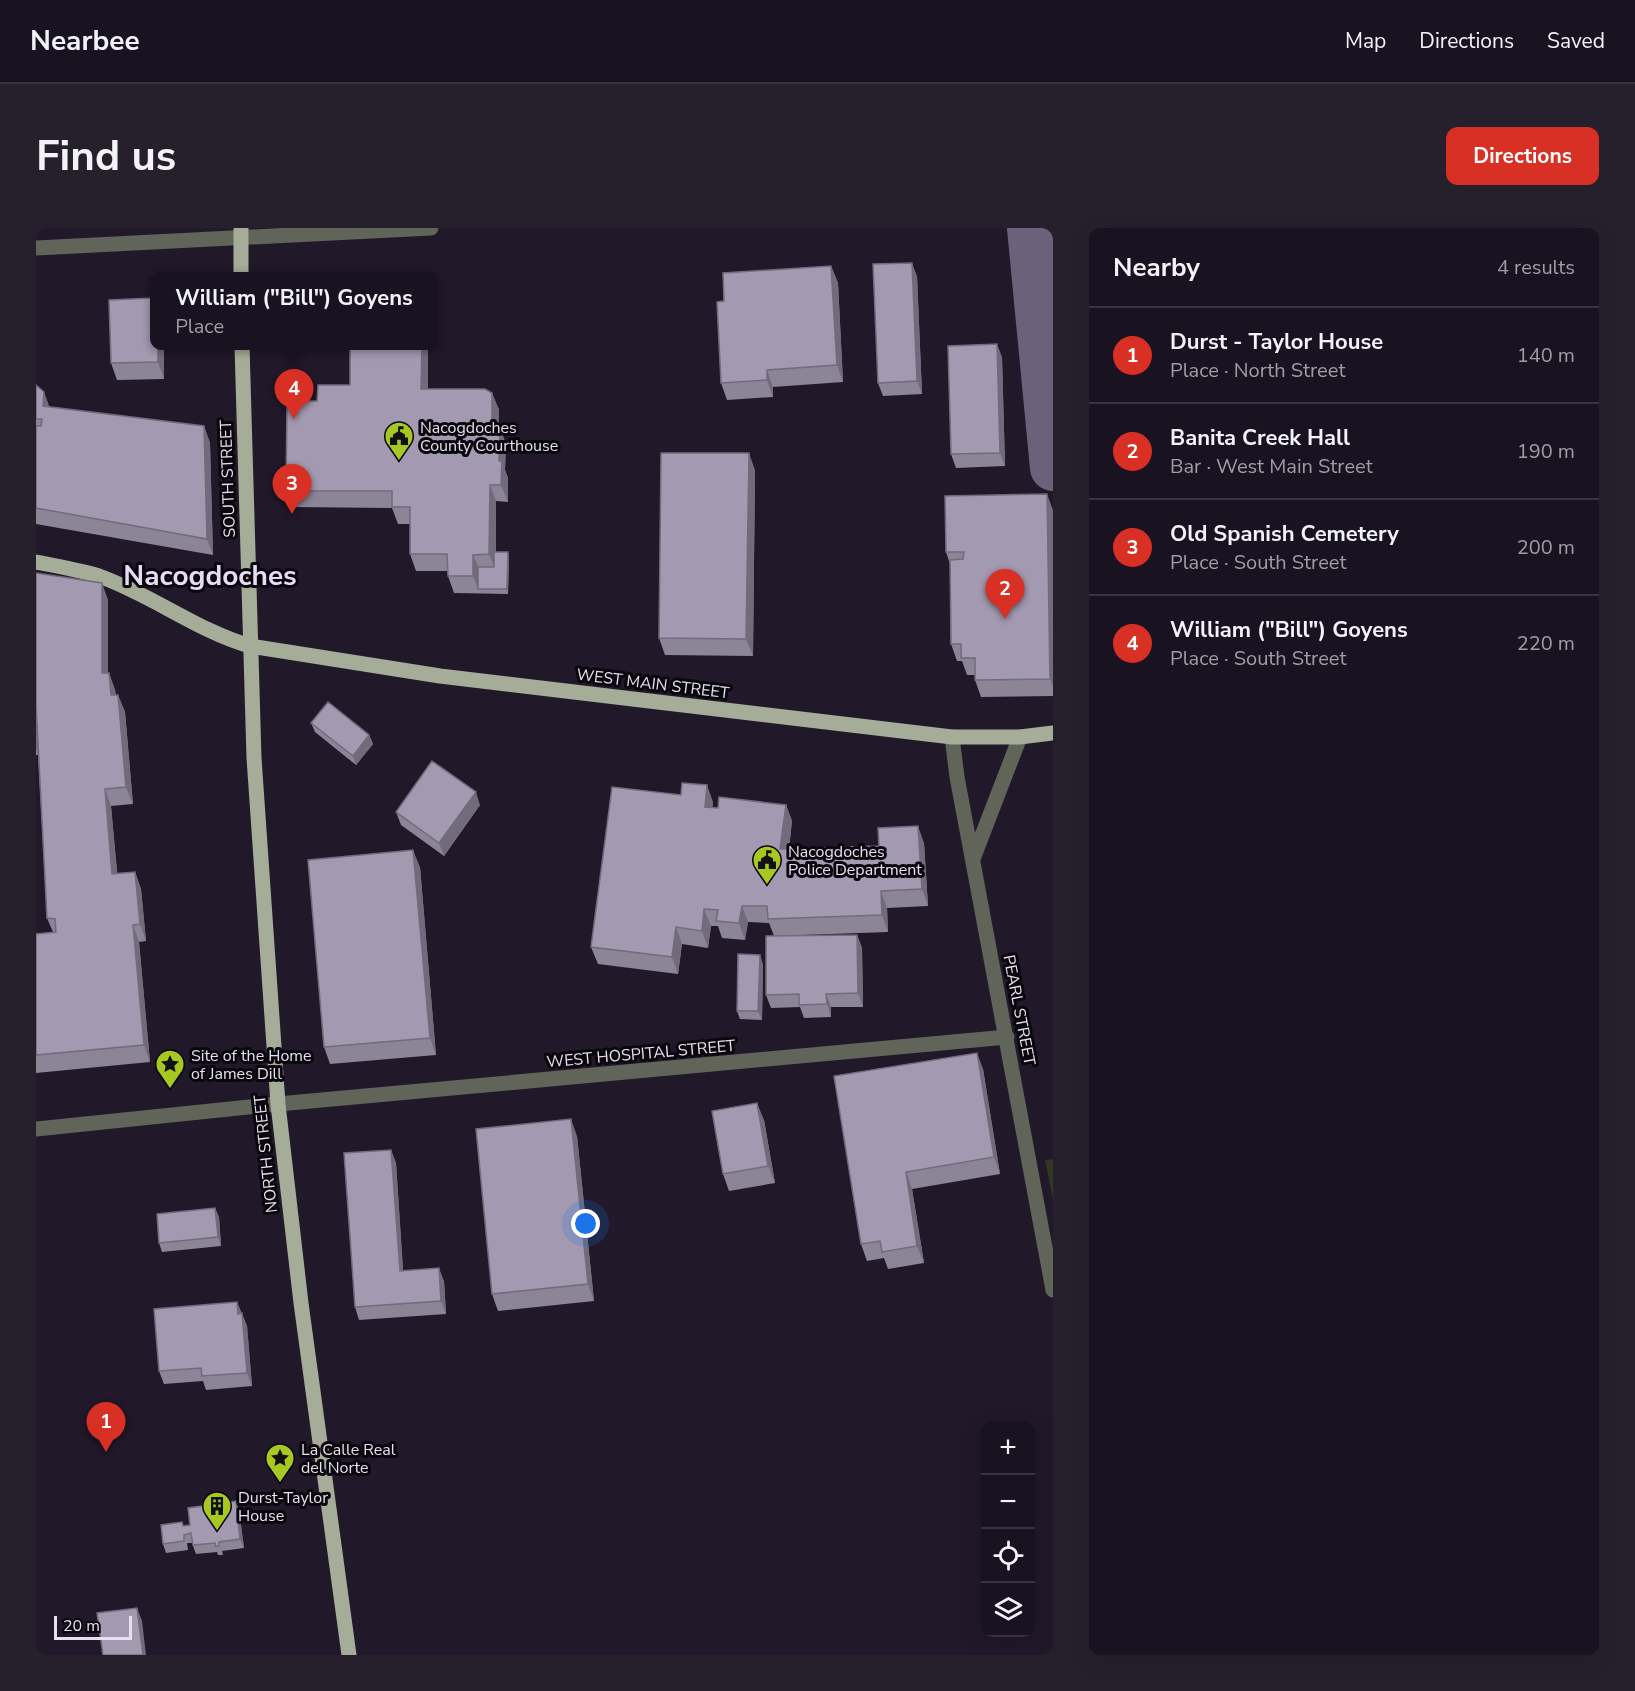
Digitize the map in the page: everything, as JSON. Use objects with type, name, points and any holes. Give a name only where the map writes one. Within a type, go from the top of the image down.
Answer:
[{"type":"main road","points":[[241,232],[241,272]]},
{"type":"main road","name":"SOUTH STREET","points":[[242,350],[250,646]]},
{"type":"main road","name":"WEST MAIN STREET","points":[[36,562],[99,576],[201,628],[250,646],[440,676],[952,737],[1020,737],[1053,733]]},
{"type":"main road","name":"NORTH STREET","points":[[250,646],[260,864],[278,1104],[299,1292],[349,1655]]},
{"type":"street","points":[[36,248],[241,232],[431,228]]},
{"type":"street","name":"PEARL STREET","points":[[952,737],[957,777],[1053,1290]]},
{"type":"street","points":[[973,859],[1020,737]]},
{"type":"street","name":"WEST HOSPITAL STREET","points":[[36,1129],[278,1104],[1007,1037]]},
{"type":"green space","points":[[1053,1159],[1053,1199],[1045,1160]]},
{"type":"building","points":[[912,263],[917,381],[878,383],[873,264]]},
{"type":"building","points":[[831,266],[837,365],[767,370],[767,380],[721,383],[717,302],[724,301],[723,273]]},
{"type":"building","points":[[150,298],[150,350],[158,350],[158,362],[111,363],[109,300]]},
{"type":"building","points":[[997,344],[1000,453],[951,454],[948,346]]},
{"type":"building","name":"Nacogdoches County Courthouse","points":[[350,350],[422,350],[421,389],[485,389],[492,393],[492,426],[500,427],[501,485],[490,485],[489,554],[473,555],[473,576],[448,576],[447,554],[410,554],[410,507],[392,507],[392,491],[286,491],[287,401],[317,401],[318,385],[350,385]]},
{"type":"building","points":[[36,385],[44,392],[43,406],[204,426],[207,539],[36,508],[36,426],[41,426],[42,419],[36,419]]},
{"type":"building","points":[[661,453],[749,453],[746,639],[659,638]]},
{"type":"building","points":[[1047,494],[1050,679],[975,680],[975,658],[961,658],[961,644],[951,644],[950,560],[963,559],[964,552],[946,552],[945,496]]},
{"type":"building","points":[[494,552],[508,552],[507,589],[478,589],[478,567],[494,567]]},
{"type":"building","points":[[36,573],[102,583],[102,673],[109,673],[111,695],[118,695],[126,787],[105,789],[112,874],[135,872],[140,924],[133,925],[144,1045],[36,1055],[36,934],[56,932],[55,919],[47,918],[36,704]]},
{"type":"building","points":[[328,702],[369,735],[353,756],[311,723]]},
{"type":"building","points":[[432,761],[476,792],[439,843],[396,812]]},
{"type":"building","name":"Nacogdoches Police Department","points":[[682,783],[707,785],[705,807],[718,808],[719,797],[786,805],[780,849],[879,846],[878,828],[918,826],[922,889],[881,891],[882,915],[768,919],[767,906],[742,906],[739,923],[716,921],[718,910],[704,909],[702,931],[676,927],[672,957],[591,947],[612,787],[681,795]]},
{"type":"building","points":[[413,850],[430,1038],[324,1047],[308,860]]},
{"type":"building","points":[[857,935],[858,993],[826,994],[827,1004],[799,1005],[799,994],[766,995],[766,936]]},
{"type":"building","points":[[738,954],[760,955],[758,1011],[737,1011]]},
{"type":"building","points":[[977,1053],[994,1157],[906,1172],[917,1246],[882,1252],[880,1241],[861,1244],[834,1076]]},
{"type":"building","points":[[757,1103],[768,1166],[723,1174],[712,1111]]},
{"type":"building","points":[[571,1119],[588,1284],[492,1294],[476,1129]]},
{"type":"building","points":[[391,1150],[400,1271],[439,1268],[441,1301],[355,1307],[344,1153]]},
{"type":"building","points":[[215,1208],[218,1237],[159,1243],[157,1214]]},
{"type":"building","points":[[237,1302],[238,1314],[242,1313],[247,1373],[202,1376],[201,1368],[159,1371],[154,1309]]},
{"type":"building","name":"Durst-Taylor House","points":[[214,1501],[214,1504],[236,1501],[240,1539],[219,1542],[219,1546],[215,1546],[215,1543],[193,1545],[191,1533],[184,1535],[184,1541],[163,1544],[161,1525],[182,1522],[183,1526],[190,1525],[188,1508],[209,1505],[209,1502]]},
{"type":"building","points":[[137,1608],[143,1655],[103,1655],[97,1613]]},
{"type":"waterway","points":[[1030,228],[1053,468]]},
{"type":"place","name":"William (\"Bill\") Goyens","points":[[294,419]]},
{"type":"place","name":"Nacogdoches County Courthouse","points":[[399,462]]},
{"type":"place","name":"Old Spanish Cemetery","points":[[292,514]]},
{"type":"place","name":"Banita Creek Hall","points":[[1005,619]]},
{"type":"place","name":"Nacogdoches Police Department","points":[[767,886]]},
{"type":"place","name":"Site of the Home of James Dill","points":[[170,1090]]},
{"type":"place","name":"Durst - Taylor House","points":[[106,1452]]},
{"type":"place","name":"La Calle Real del Norte","points":[[280,1484]]},
{"type":"place","name":"Durst-Taylor House","points":[[217,1532]]},
{"type":"district","name":"Nacogdoches","points":[[210,575]]}]
